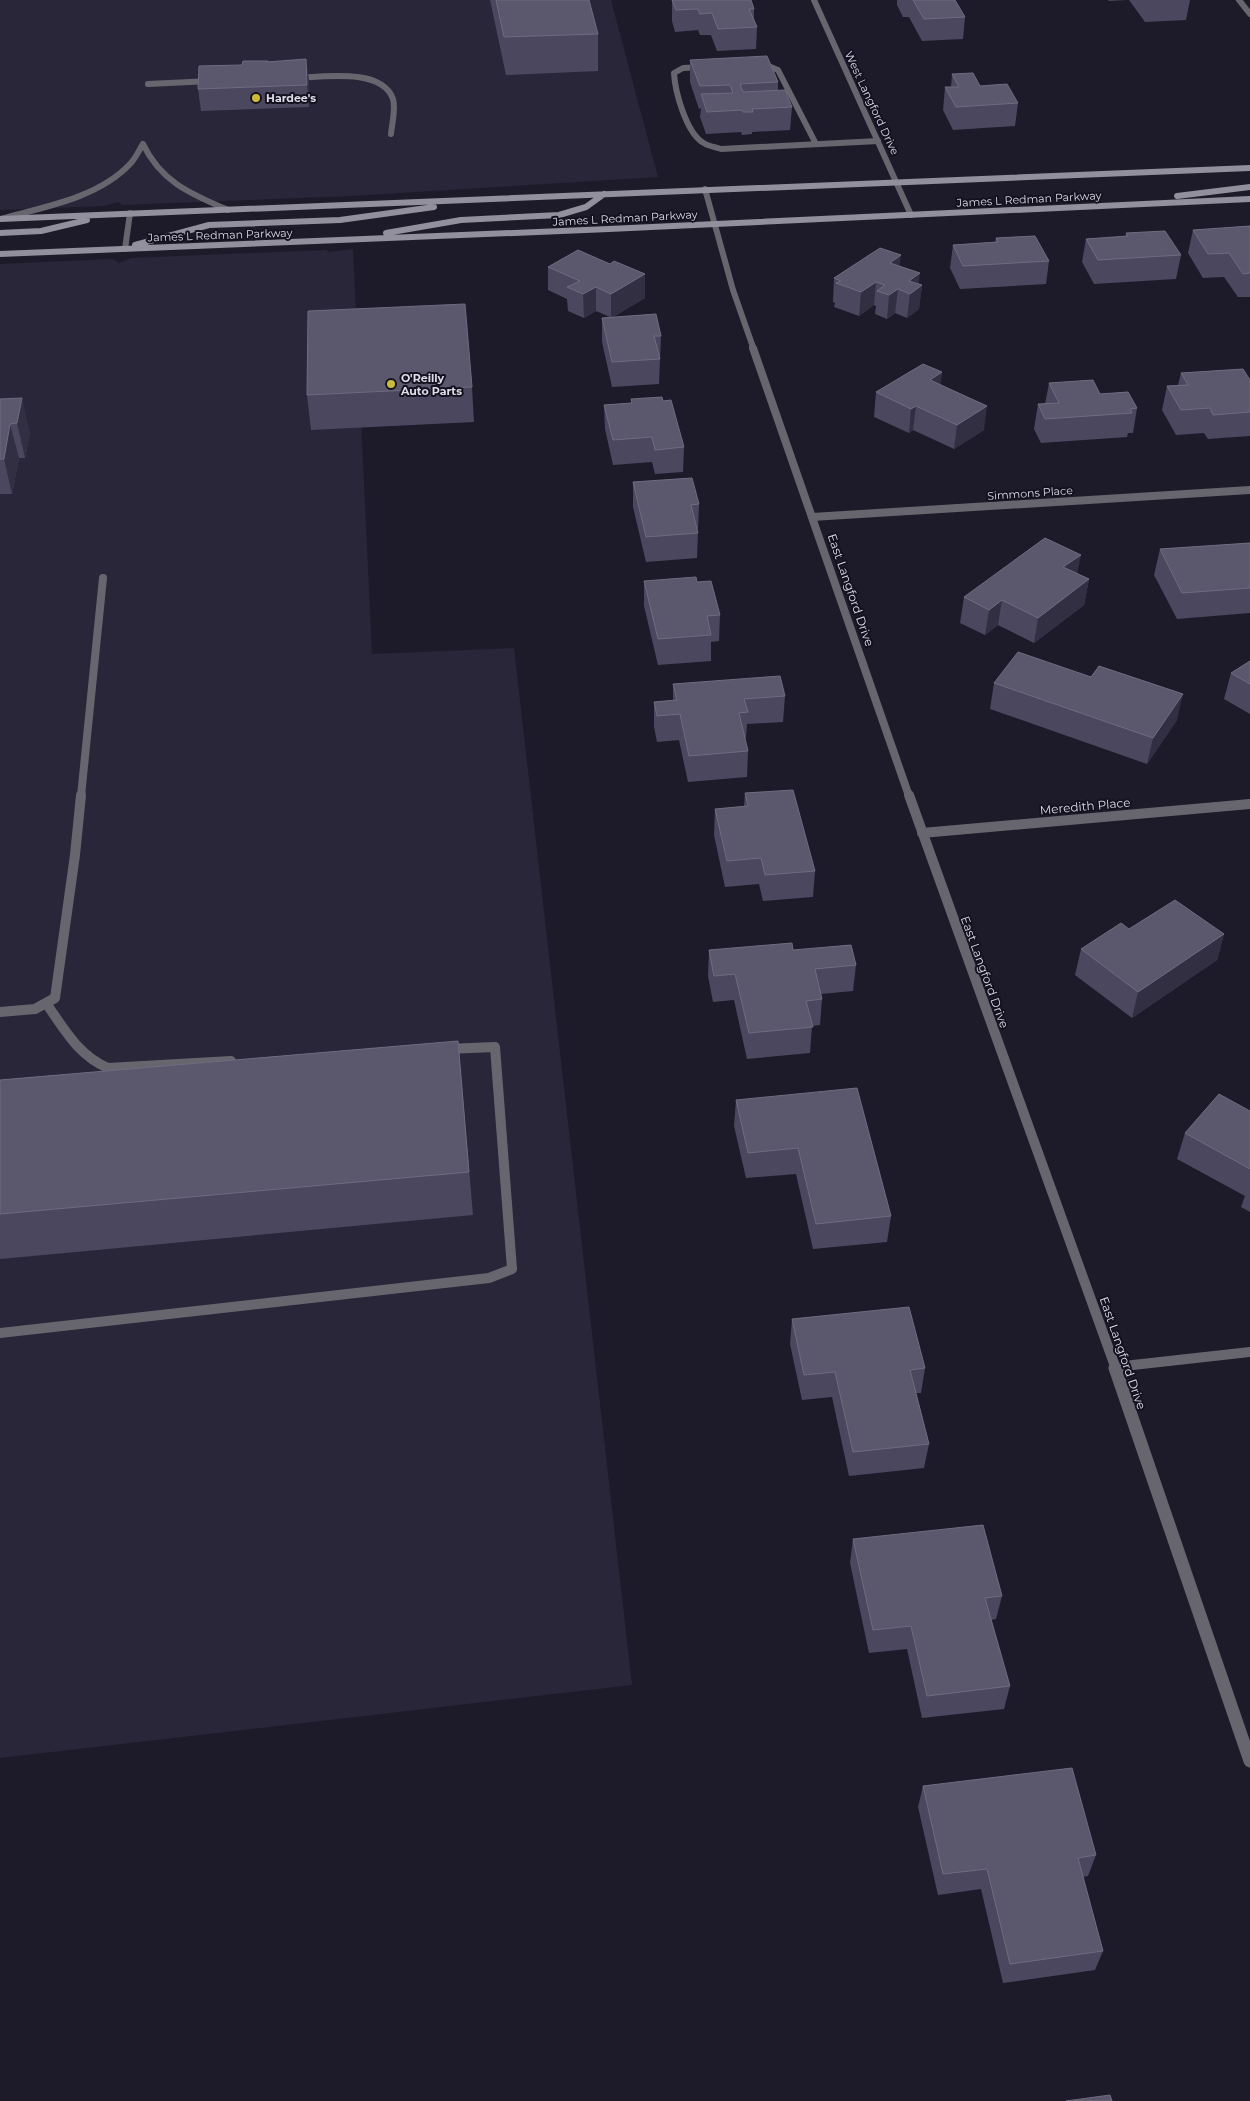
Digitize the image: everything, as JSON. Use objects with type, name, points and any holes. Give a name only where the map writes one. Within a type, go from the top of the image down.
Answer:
[{"type":"main road","name":"James L Redman Parkway","points":[[0,219],[1250,168]]},
{"type":"main road","points":[[1120,205],[1250,187]]},
{"type":"main road","points":[[344,240],[461,220],[559,215],[586,207],[604,194]]},
{"type":"main road","points":[[125,249],[162,236],[209,224],[340,220],[495,198]]},
{"type":"main road","name":"James L Redman Parkway","points":[[0,254],[716,224],[1250,199]]},
{"type":"main road","points":[[0,233],[41,231],[108,214]]},
{"type":"street","name":"West Langford Drive","points":[[814,0],[911,215]]},
{"type":"street","points":[[1239,0],[1250,14]]},
{"type":"street","points":[[752,63],[762,63],[778,70],[816,144]]},
{"type":"street","points":[[713,66],[683,68],[674,72],[674,81],[689,124],[701,142],[721,149],[878,141]]},
{"type":"street","points":[[290,79],[356,76],[375,80],[386,88],[393,98],[392,134]]},
{"type":"street","points":[[148,84],[215,81]]},
{"type":"street","points":[[0,219],[64,201],[105,182],[131,163],[143,144],[147,156],[164,177],[190,193],[228,210]]},
{"type":"street","name":"East Langford Drive","points":[[705,189],[733,290],[922,833],[1115,1366],[1250,1761]]},
{"type":"street","points":[[125,249],[130,214]]},
{"type":"street","name":"Simmons Place","points":[[812,517],[1250,490]]},
{"type":"street","points":[[0,1012],[34,1009],[55,998],[75,855],[103,578]]},
{"type":"street","name":"Meredith Place","points":[[922,833],[1250,804]]},
{"type":"street","points":[[46,1002],[82,1054],[95,1064],[108,1068],[242,1060]]},
{"type":"street","points":[[0,1333],[489,1278],[512,1268],[495,1047],[436,1050]]},
{"type":"street","points":[[1115,1366],[1250,1352]]},
{"type":"shaded area","points":[[0,0],[611,0],[658,177],[351,196],[122,205],[118,202],[104,206],[0,210]]},
{"type":"shaded area","points":[[353,249],[372,654],[514,648],[632,1685],[0,1758],[0,264],[113,259],[119,263],[131,258],[326,250],[329,252]]},
{"type":"building","points":[[496,0],[589,0],[598,34],[504,37]]},
{"type":"building","points":[[672,0],[751,0],[754,9],[749,9],[757,27],[718,29],[712,13],[700,14],[698,9],[676,10]]},
{"type":"building","points":[[913,0],[955,0],[965,17],[924,19]]},
{"type":"building","points":[[767,56],[778,82],[740,84],[743,92],[785,90],[792,107],[752,109],[753,112],[743,112],[742,110],[707,112],[701,94],[733,93],[730,85],[700,86],[690,60]]},
{"type":"building","points":[[306,59],[307,85],[198,89],[199,66],[242,65],[243,61],[267,62]]},
{"type":"building","points":[[973,73],[980,86],[1007,84],[1018,103],[956,107],[945,87],[959,87],[952,74]]},
{"type":"building","points":[[1250,226],[1250,273],[1243,274],[1229,253],[1208,254],[1193,230]]},
{"type":"building","points":[[1165,231],[1181,255],[1098,260],[1086,239],[1128,236],[1126,233]]},
{"type":"building","points":[[1035,236],[1049,261],[963,266],[953,245],[998,242],[996,238]]},
{"type":"building","points":[[880,248],[901,255],[890,263],[920,273],[909,281],[922,285],[910,294],[898,289],[889,295],[877,291],[885,285],[876,282],[861,292],[836,283],[841,281],[834,278]]},
{"type":"building","points":[[578,250],[610,264],[614,261],[645,274],[611,294],[596,287],[583,294],[567,287],[580,281],[548,267]]},
{"type":"building","points":[[465,304],[472,387],[307,395],[308,311]]},
{"type":"building","points":[[656,314],[661,336],[654,336],[660,359],[612,362],[602,318]]},
{"type":"building","points":[[923,364],[942,372],[930,380],[987,406],[957,425],[916,406],[911,409],[876,392]]},
{"type":"building","points":[[1243,369],[1250,380],[1250,412],[1213,415],[1210,408],[1181,410],[1167,386],[1188,385],[1181,373]]},
{"type":"building","points":[[1093,380],[1100,394],[1128,392],[1137,408],[1130,409],[1132,413],[1045,419],[1038,404],[1059,403],[1049,383]]},
{"type":"building","points":[[662,397],[663,401],[671,400],[684,447],[655,450],[652,437],[613,440],[604,405],[632,403],[631,399]]},
{"type":"building","points":[[22,398],[17,423],[10,424],[4,459],[0,459],[0,399]]},
{"type":"building","points":[[692,478],[699,504],[691,505],[698,533],[646,537],[633,482]]},
{"type":"building","points":[[1045,538],[1081,555],[1063,567],[1089,579],[1038,618],[1002,600],[989,610],[964,597]]},
{"type":"building","points":[[1250,543],[1250,588],[1182,593],[1160,549]]},
{"type":"building","points":[[696,577],[697,582],[711,581],[720,615],[707,616],[711,635],[658,639],[644,581]]},
{"type":"building","points":[[1018,652],[1091,677],[1099,666],[1183,694],[1153,738],[994,683]]},
{"type":"building","points":[[1250,661],[1250,684],[1231,673]]},
{"type":"building","points":[[780,676],[785,696],[744,699],[748,712],[739,713],[748,751],[689,756],[680,714],[657,716],[654,702],[677,700],[673,684]]},
{"type":"building","points":[[793,790],[815,871],[765,875],[761,858],[727,861],[715,809],[748,806],[745,793]]},
{"type":"building","points":[[1175,900],[1224,934],[1138,992],[1081,949],[1121,923],[1129,929]]},
{"type":"building","points":[[792,943],[793,950],[851,945],[856,965],[815,969],[822,999],[806,1001],[813,1027],[749,1033],[735,974],[714,976],[709,950]]},
{"type":"building","points":[[458,1041],[469,1172],[0,1214],[0,1080]]},
{"type":"building","points":[[857,1088],[891,1216],[816,1224],[798,1148],[748,1153],[736,1100]]},
{"type":"building","points":[[1219,1094],[1250,1111],[1250,1169],[1185,1133]]},
{"type":"building","points":[[909,1307],[925,1368],[910,1370],[929,1444],[853,1452],[835,1372],[804,1375],[792,1319]]},
{"type":"building","points":[[983,1525],[1002,1596],[985,1598],[1010,1686],[927,1696],[911,1626],[873,1630],[853,1539]]},
{"type":"building","points":[[1072,1768],[1096,1855],[1078,1858],[1103,1951],[1010,1964],[987,1869],[943,1874],[923,1786]]},
{"type":"building","points":[[1110,2095],[1112,2101],[1066,2101]]},
{"type":"place","name":"Hardee's","points":[[256,98]]},
{"type":"place","name":"O'Reilly Auto Parts","points":[[391,384]]}]
